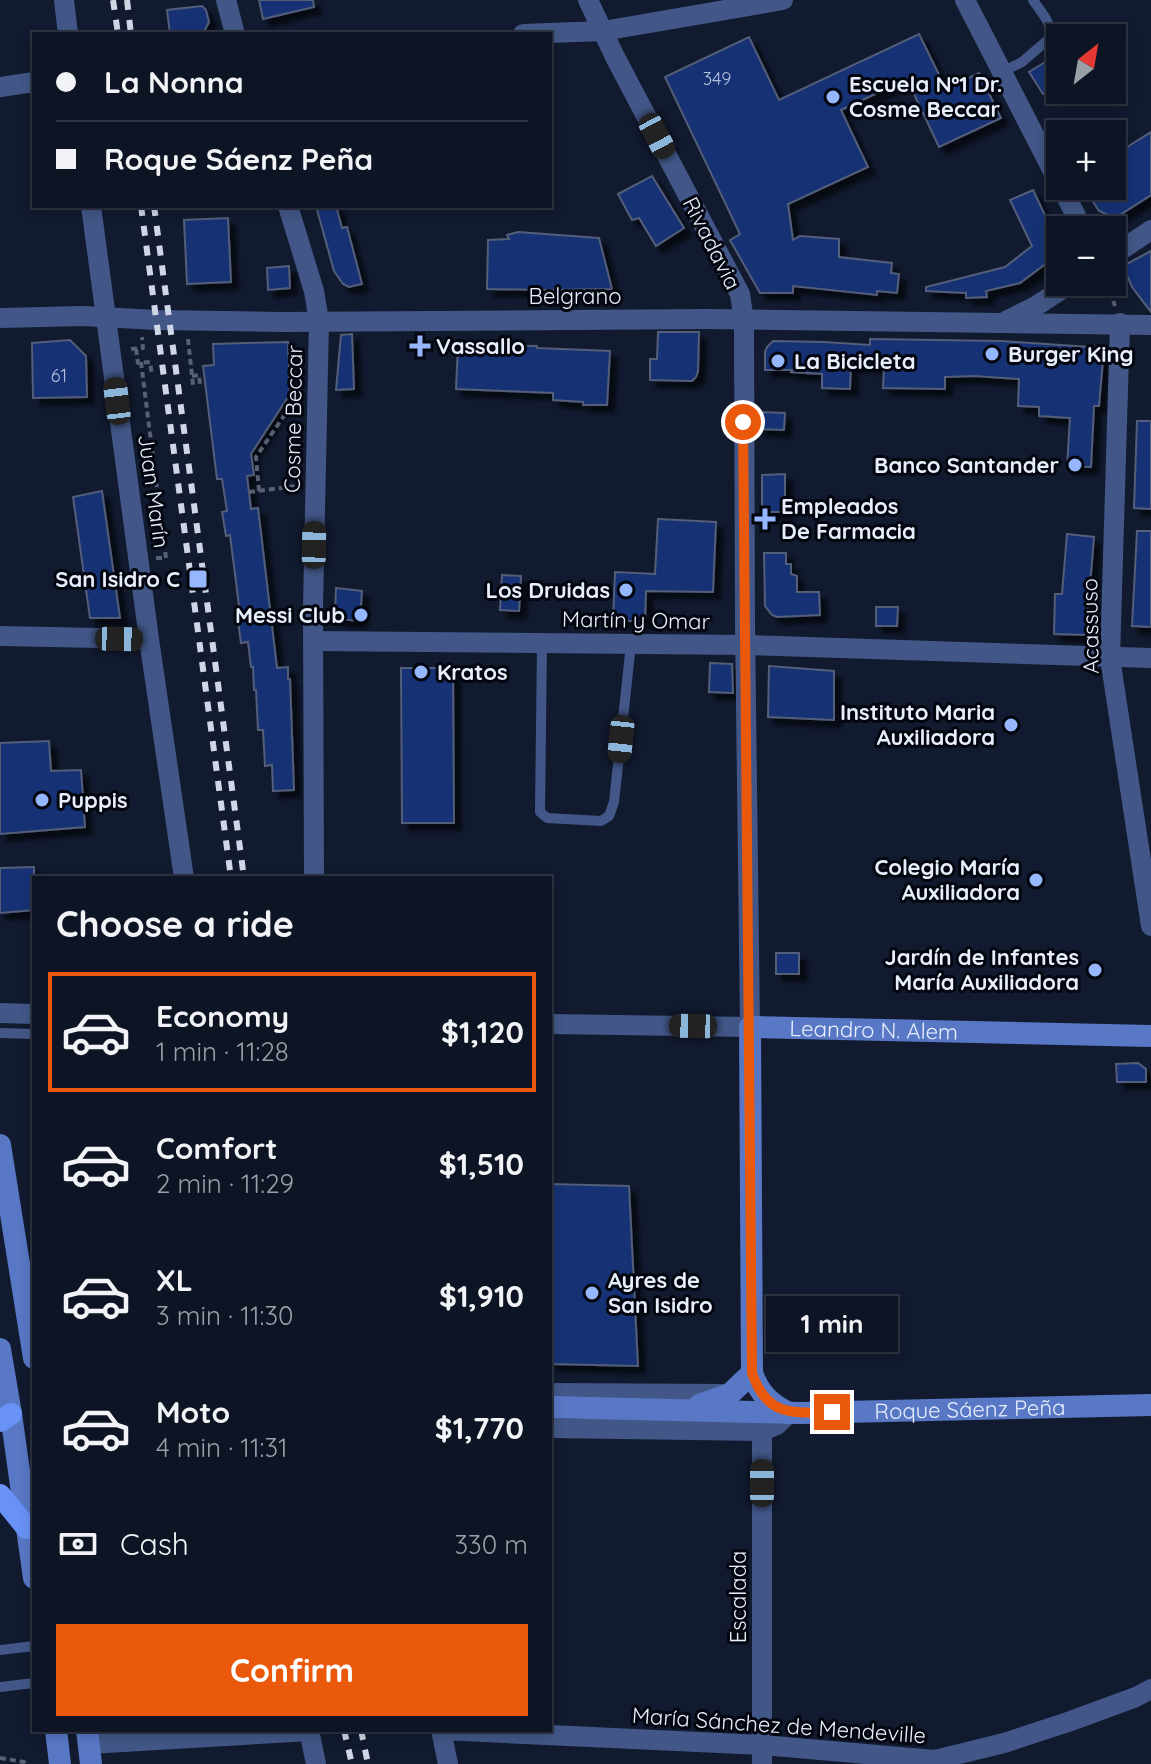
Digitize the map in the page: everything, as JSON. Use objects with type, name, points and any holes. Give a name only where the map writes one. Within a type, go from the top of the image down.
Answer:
[{"type":"main road","name":"Leandro N. Alem","points":[[750,1027],[1151,1036]]},
{"type":"main road","name":"Rivadavia","points":[[750,1027],[752,1373]]},
{"type":"main road","points":[[0,1145],[32,1345]]},
{"type":"main road","points":[[0,1349],[4,1415],[32,1564]]},
{"type":"main road","points":[[682,1410],[730,1394],[752,1373],[763,1396],[789,1413]]},
{"type":"main road","name":"Roque Sáenz Peña","points":[[552,1407],[789,1413],[1151,1405]]},
{"type":"main road","points":[[4,1415],[32,1410]]},
{"type":"main road","points":[[0,1495],[27,1528]]},
{"type":"main road","points":[[56,1732],[60,1764]]},
{"type":"street","points":[[64,0],[68,32]]},
{"type":"street","points":[[226,0],[234,32]]},
{"type":"street","name":"Rivadavia","points":[[588,0],[740,294],[744,321],[750,1027]]},
{"type":"street","points":[[552,33],[603,31],[783,0]]},
{"type":"street","points":[[965,0],[1046,158]]},
{"type":"street","points":[[0,87],[32,82]]},
{"type":"street","name":"Juan Marín","points":[[91,208],[184,876]]},
{"type":"street","name":"Cosme Beccar","points":[[289,208],[314,291],[319,321],[313,641],[314,876]]},
{"type":"street","points":[[1126,247],[1151,230]]},
{"type":"street","points":[[1003,323],[1051,296]]},
{"type":"street","name":"Belgrano","points":[[0,318],[105,317],[185,321],[692,319],[1151,325]]},
{"type":"street","name":"Acassuso","points":[[1120,323],[1110,658],[1151,926]]},
{"type":"street","points":[[0,636],[149,639]]},
{"type":"street","name":"Martín y Omar","points":[[313,641],[746,645],[1151,658]]},
{"type":"street","points":[[0,1013],[32,1014]]},
{"type":"street","name":"Leandro N. Alem","points":[[552,1024],[750,1027]]},
{"type":"street","points":[[552,1393],[730,1394]]},
{"type":"street","points":[[552,1428],[762,1431],[777,1425],[789,1413]]},
{"type":"street","name":"Escalada","points":[[762,1431],[762,1755]]},
{"type":"street","name":"María Sánchez de Mendeville","points":[[467,1732],[762,1755],[939,1762],[1055,1726],[1151,1689]]},
{"type":"street","points":[[89,1746],[282,1732]]},
{"type":"street","points":[[309,1732],[316,1764]]},
{"type":"street","points":[[441,1732],[448,1764]]},
{"type":"lane","points":[[1002,72],[1022,62],[1050,38],[1051,28],[1033,0]]},
{"type":"lane","points":[[542,643],[540,812],[547,818],[601,821],[609,816],[614,802],[631,644]]},
{"type":"lane","points":[[0,1033],[32,1034]]},
{"type":"lane","points":[[0,1650],[32,1646]]},
{"type":"lane","points":[[0,1687],[32,1683]]},
{"type":"path","points":[[185,321],[192,376],[197,385]]},
{"type":"path","points":[[136,349],[138,363],[150,362],[152,375]]},
{"type":"path","points":[[141,362],[158,497]]},
{"type":"path","points":[[259,491],[256,457],[292,404]]},
{"type":"path","points":[[249,492],[276,489]]},
{"type":"path","points":[[0,1758],[25,1764]]},
{"type":"building","points":[[259,0],[313,0],[314,7],[263,19]]},
{"type":"building","points":[[202,6],[209,22],[204,32],[170,32],[167,10]]},
{"type":"building","name":"Escuela Nº1 Dr. Cosme Beccar","points":[[919,34],[946,89],[979,73],[1001,118],[939,147],[907,79],[841,110],[868,167],[788,204],[793,240],[800,236],[839,239],[839,257],[892,263],[891,273],[899,274],[897,293],[877,291],[877,295],[793,286],[793,293],[760,293],[730,240],[740,234],[665,77],[749,37],[779,100]]},
{"type":"building","points":[[1046,62],[1046,92],[1043,94],[1029,72]]},
{"type":"building","points":[[1151,132],[1151,195],[1118,216],[1099,211],[1092,200],[1126,200],[1126,148]]},
{"type":"building","points":[[652,176],[684,228],[656,246],[639,218],[632,220],[618,194]]},
{"type":"building","points":[[1033,190],[1046,217],[1046,264],[1020,283],[986,291],[987,297],[966,298],[966,293],[926,291],[926,287],[1005,267],[1032,246],[1010,200]]},
{"type":"building","points":[[317,208],[337,208],[342,228],[347,227],[362,284],[349,287],[334,271]]},
{"type":"building","points":[[228,218],[231,282],[187,284],[184,220]]},
{"type":"building","points":[[518,232],[599,238],[612,289],[487,289],[488,240],[509,239],[507,235]]},
{"type":"building","points":[[1151,251],[1151,312],[1132,287],[1126,264]]},
{"type":"building","points":[[289,266],[290,288],[268,290],[267,268]]},
{"type":"building","points":[[658,332],[699,332],[698,371],[692,381],[650,380],[650,359],[657,359]]},
{"type":"building","points":[[352,334],[354,389],[336,390],[341,335]]},
{"type":"building","points":[[870,339],[1001,341],[1104,348],[1099,406],[1094,406],[1091,467],[1067,466],[1070,418],[1039,416],[1039,407],[1018,406],[1019,379],[945,377],[945,389],[883,388],[884,367],[851,364],[850,389],[822,388],[822,374],[765,370],[765,352],[773,341],[870,345]]},
{"type":"building","points":[[70,340],[86,356],[87,397],[33,398],[32,343]]},
{"type":"building","points":[[288,342],[290,394],[251,454],[254,475],[247,476],[251,509],[258,508],[277,668],[288,667],[290,679],[294,790],[273,791],[272,765],[265,766],[263,730],[258,730],[256,690],[248,642],[241,643],[230,535],[226,536],[222,512],[227,511],[222,479],[217,479],[203,366],[214,365],[213,344]]},
{"type":"building","points":[[458,345],[610,351],[607,405],[553,400],[553,393],[456,389]]},
{"type":"building","points":[[759,412],[785,413],[784,430],[759,429]]},
{"type":"building","points":[[1137,421],[1151,421],[1151,509],[1134,508]]},
{"type":"building","points":[[785,474],[785,512],[762,512],[762,475]]},
{"type":"building","points":[[102,491],[120,618],[90,618],[73,497]]},
{"type":"building","points":[[658,519],[716,522],[713,592],[646,591],[645,622],[613,620],[615,572],[655,574]]},
{"type":"building","points":[[1137,531],[1151,531],[1151,627],[1132,626]]},
{"type":"building","points":[[1067,534],[1094,537],[1088,586],[1087,635],[1054,634],[1055,594],[1062,594]]},
{"type":"building","points":[[764,553],[786,553],[786,564],[791,564],[791,574],[797,576],[797,592],[819,592],[820,615],[772,615],[765,606]]},
{"type":"building","points":[[502,575],[521,576],[519,611],[500,610]]},
{"type":"building","points":[[336,588],[362,591],[360,621],[339,619],[335,613]]},
{"type":"building","points":[[876,607],[898,607],[897,626],[876,626]]},
{"type":"building","points":[[710,663],[732,664],[733,693],[709,692]]},
{"type":"building","points":[[769,666],[834,671],[834,720],[768,717]]},
{"type":"building","points":[[401,668],[453,668],[454,823],[402,823]]},
{"type":"building","name":"Puppis","points":[[49,741],[51,771],[81,770],[85,827],[0,834],[0,743]]},
{"type":"building","points":[[34,867],[32,910],[0,913],[0,868]]},
{"type":"building","points":[[776,953],[799,953],[799,974],[776,974]]},
{"type":"building","points":[[1138,1063],[1146,1069],[1146,1082],[1117,1082],[1116,1064]]},
{"type":"building","name":"Ayres de San Isidro","points":[[552,1184],[629,1186],[638,1366],[552,1364]]},
{"type":"railway","points":[[113,0],[118,32]]},
{"type":"railway","points":[[127,0],[131,32]]},
{"type":"railway","points":[[141,208],[231,876]]},
{"type":"railway","points":[[154,208],[244,876]]},
{"type":"railway","points":[[344,1732],[352,1764]]},
{"type":"railway","points":[[361,1732],[368,1764]]},
{"type":"place","name":"Escuela Nº1 Dr. Cosme Beccar","points":[[833,97]]},
{"type":"place","name":"Vassallo","points":[[420,346]]},
{"type":"place","name":"Burger King","points":[[992,354]]},
{"type":"place","name":"La Bicicleta","points":[[778,361]]},
{"type":"place","name":"Banco Santander","points":[[1075,465]]},
{"type":"place","name":"Empleados De Farmacia","points":[[765,519]]},
{"type":"place","name":"San Isidro C","points":[[198,579]]},
{"type":"place","name":"Los Druidas","points":[[626,590]]},
{"type":"place","name":"Messi Club","points":[[361,615]]},
{"type":"place","name":"Kratos","points":[[421,672]]},
{"type":"place","name":"Instituto Maria Auxiliadora","points":[[1011,725]]},
{"type":"place","name":"Puppis","points":[[42,800]]},
{"type":"place","name":"Colegio María Auxiliadora","points":[[1036,880]]},
{"type":"place","name":"Jardín de Infantes María Auxiliadora","points":[[1095,970]]},
{"type":"place","name":"Ayres de San Isidro","points":[[592,1293]]},
{"type":"route","points":[[743,422],[752,1373],[763,1396],[789,1413],[832,1412]]}]
